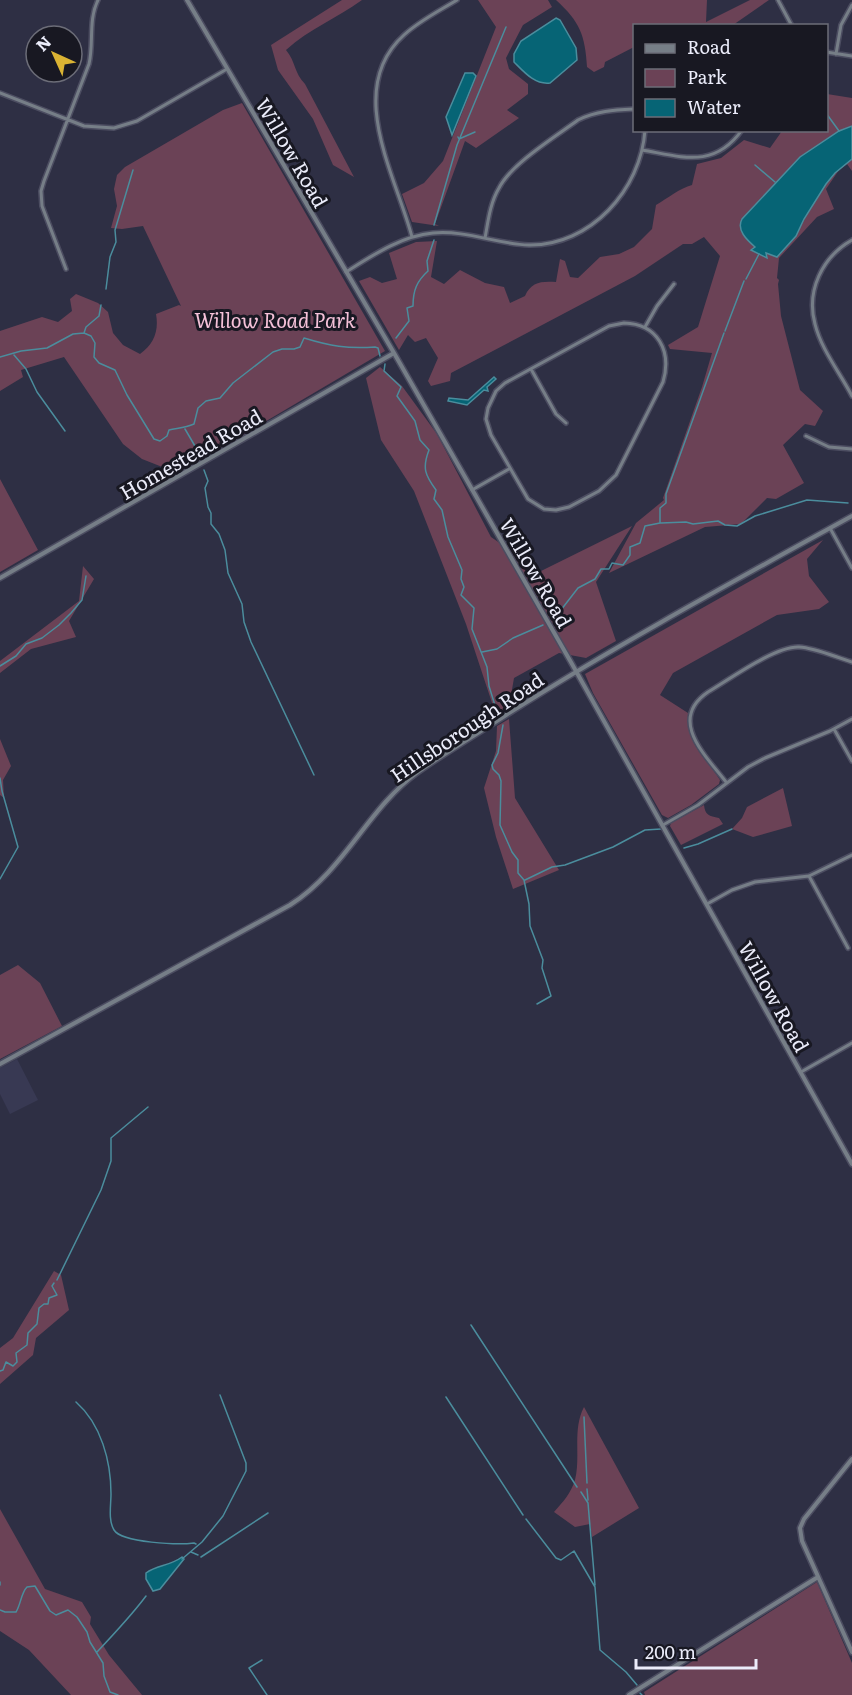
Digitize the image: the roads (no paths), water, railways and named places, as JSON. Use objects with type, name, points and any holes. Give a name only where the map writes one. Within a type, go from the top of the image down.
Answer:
[{"type":"street","points":[[66,269],[42,206],[41,194],[91,57],[92,17],[98,0]]},
{"type":"street","name":"Willow Road","points":[[187,0],[394,353],[576,671],[852,1164]]},
{"type":"street","points":[[412,237],[386,161],[375,106],[377,81],[387,56],[398,41],[416,26],[457,0]]},
{"type":"street","points":[[778,0],[790,24]]},
{"type":"street","points":[[836,54],[841,25],[852,5]]},
{"type":"street","points":[[828,52],[852,56]]},
{"type":"street","points":[[0,93],[68,120],[97,128],[114,128],[129,124],[227,69]]},
{"type":"street","points":[[484,238],[499,187],[514,169],[578,120],[603,111],[633,109]]},
{"type":"street","points":[[346,272],[389,246],[412,237],[444,233],[534,245],[554,241],[581,231],[596,221],[616,202],[635,172],[645,132]]},
{"type":"street","points":[[642,150],[691,158],[710,156],[731,144],[740,132]]},
{"type":"street","points":[[852,240],[833,254],[822,268],[815,285],[813,318],[817,332],[852,396]]},
{"type":"street","points":[[645,327],[674,284]]},
{"type":"street","points":[[624,323],[645,327],[657,337],[664,349],[665,375],[621,468],[599,491],[569,507],[550,510],[538,506],[528,499],[489,430],[486,419],[492,396],[500,387],[609,326],[624,323]]},
{"type":"street","name":"Homestead Road","points":[[0,578],[394,353]]},
{"type":"street","points":[[531,369],[556,414],[566,423]]},
{"type":"street","points":[[806,436],[829,447],[852,450]]},
{"type":"street","points":[[472,490],[509,469]]},
{"type":"street","name":"Hillsborough Road","points":[[0,1064],[300,899],[327,876],[385,803],[410,778],[576,671],[852,516]]},
{"type":"street","points":[[830,528],[852,568]]},
{"type":"street","points":[[726,782],[692,734],[691,716],[699,699],[773,653],[788,647],[803,647],[852,662]]},
{"type":"street","points":[[663,825],[698,805],[726,782],[765,758],[852,719]]},
{"type":"street","points":[[834,729],[852,761]]},
{"type":"street","points":[[707,904],[732,890],[755,882],[809,876],[852,855]]},
{"type":"street","points":[[809,876],[848,948]]},
{"type":"street","points":[[801,1072],[852,1043]]},
{"type":"street","points":[[852,1459],[804,1519],[800,1528],[802,1540],[852,1652]]},
{"type":"street","points":[[629,1695],[818,1577]]},
{"type":"water","points":[[556,18],[560,20],[576,48],[577,60],[550,83],[539,82],[514,62],[514,54],[521,41]]},
{"type":"water","points":[[465,73],[473,73],[476,76],[452,135],[446,117]]},
{"type":"water","points":[[852,126],[852,159],[826,184],[796,236],[777,257],[766,253],[767,258],[751,250],[755,247],[741,231],[742,219],[800,157],[839,131]]},
{"type":"water","points":[[494,377],[496,379],[487,387],[488,391],[484,390],[467,405],[448,401],[449,398],[468,400]]},
{"type":"water","points":[[182,1557],[184,1559],[160,1589],[153,1591],[146,1579],[146,1573]]},
{"type":"waterway","points":[[434,225],[457,145],[506,27]]},
{"type":"waterway","points":[[828,116],[839,131]]},
{"type":"waterway","points":[[458,137],[459,139],[475,132]]},
{"type":"waterway","points":[[755,165],[775,182]]},
{"type":"waterway","points":[[106,289],[110,257],[116,242],[115,230],[133,170]]},
{"type":"waterway","points":[[396,338],[409,321],[407,308],[413,306],[416,286],[428,271],[427,261],[434,240]]},
{"type":"waterway","points":[[746,279],[759,254]]},
{"type":"waterway","points":[[725,331],[744,281]]},
{"type":"waterway","points":[[84,333],[86,327],[99,316],[101,305]]},
{"type":"waterway","points":[[0,357],[21,351],[47,348],[73,334],[84,333],[91,336],[95,343],[94,357],[99,363],[115,370],[127,395],[154,439],[160,441],[167,436],[169,430],[194,424],[198,408],[206,401],[220,398],[233,383],[273,352],[300,347],[304,338],[339,346],[375,347],[378,348],[380,356]]},
{"type":"waterway","points":[[554,619],[578,588],[595,579],[601,569],[609,569],[612,563],[623,565],[630,555],[630,547],[640,543],[645,526],[660,523],[660,508],[666,503],[666,494],[724,333]]},
{"type":"waterway","points":[[14,355],[26,369],[37,392],[65,431]]},
{"type":"waterway","points":[[385,364],[384,371],[401,387],[397,396],[415,421],[420,440],[429,450],[426,471],[436,490],[434,499],[442,510],[448,537],[462,570],[461,579],[464,587],[461,595],[474,608],[472,629],[487,667],[489,686],[497,712]]},
{"type":"waterway","points":[[185,429],[202,458]]},
{"type":"waterway","points":[[204,470],[208,481],[205,488],[211,513],[211,524],[219,534],[225,550],[228,573],[242,604],[244,622],[251,642],[314,775]]},
{"type":"waterway","points":[[661,523],[693,524],[718,521],[725,525],[737,526],[755,516],[807,500],[848,503]]},
{"type":"waterway","points":[[0,666],[16,656],[26,644],[42,638],[71,613],[82,600],[86,576]]},
{"type":"waterway","points":[[482,652],[497,649],[513,638],[543,625]]},
{"type":"waterway","points":[[503,725],[498,753],[492,765],[501,781],[500,825],[518,860],[518,873],[524,880],[529,904],[530,926],[543,960],[542,968],[551,996],[537,1004]]},
{"type":"waterway","points":[[0,778],[18,847],[0,879]]},
{"type":"waterway","points":[[525,880],[552,867],[565,865],[613,847],[645,830],[661,829]]},
{"type":"waterway","points":[[684,848],[732,829]]},
{"type":"waterway","points":[[57,1280],[101,1190],[111,1161],[111,1138],[148,1107]]},
{"type":"waterway","points":[[0,1371],[3,1370],[6,1362],[13,1366],[17,1362],[16,1353],[27,1345],[28,1333],[37,1324],[39,1308],[48,1304],[49,1298],[57,1295],[52,1286],[54,1283]]},
{"type":"waterway","points":[[471,1325],[577,1487]]},
{"type":"waterway","points":[[182,1559],[202,1542],[223,1516],[246,1471],[246,1463],[220,1395]]},
{"type":"waterway","points":[[446,1397],[523,1515]]},
{"type":"waterway","points":[[76,1402],[92,1421],[107,1456],[111,1481],[110,1517],[114,1530],[128,1538],[139,1540],[196,1544]]},
{"type":"waterway","points":[[584,1417],[587,1483]]},
{"type":"waterway","points":[[587,1489],[588,1500]]},
{"type":"waterway","points":[[581,1492],[588,1503],[595,1585]]},
{"type":"waterway","points":[[201,1557],[268,1513]]},
{"type":"waterway","points":[[526,1519],[556,1558],[561,1560],[574,1551],[595,1587],[600,1650],[626,1672],[637,1685]]},
{"type":"waterway","points":[[191,1552],[198,1555]]},
{"type":"waterway","points":[[0,1610],[16,1612],[25,1589],[35,1586],[50,1611],[56,1615],[68,1610],[77,1617],[103,1663],[104,1676],[110,1692],[118,1695]]},
{"type":"waterway","points":[[97,1652],[146,1596]]},
{"type":"waterway","points":[[262,1660],[249,1668],[267,1695]]},
{"type":"park label","name":"Willow Road Park","points":[[275,319]]}]
